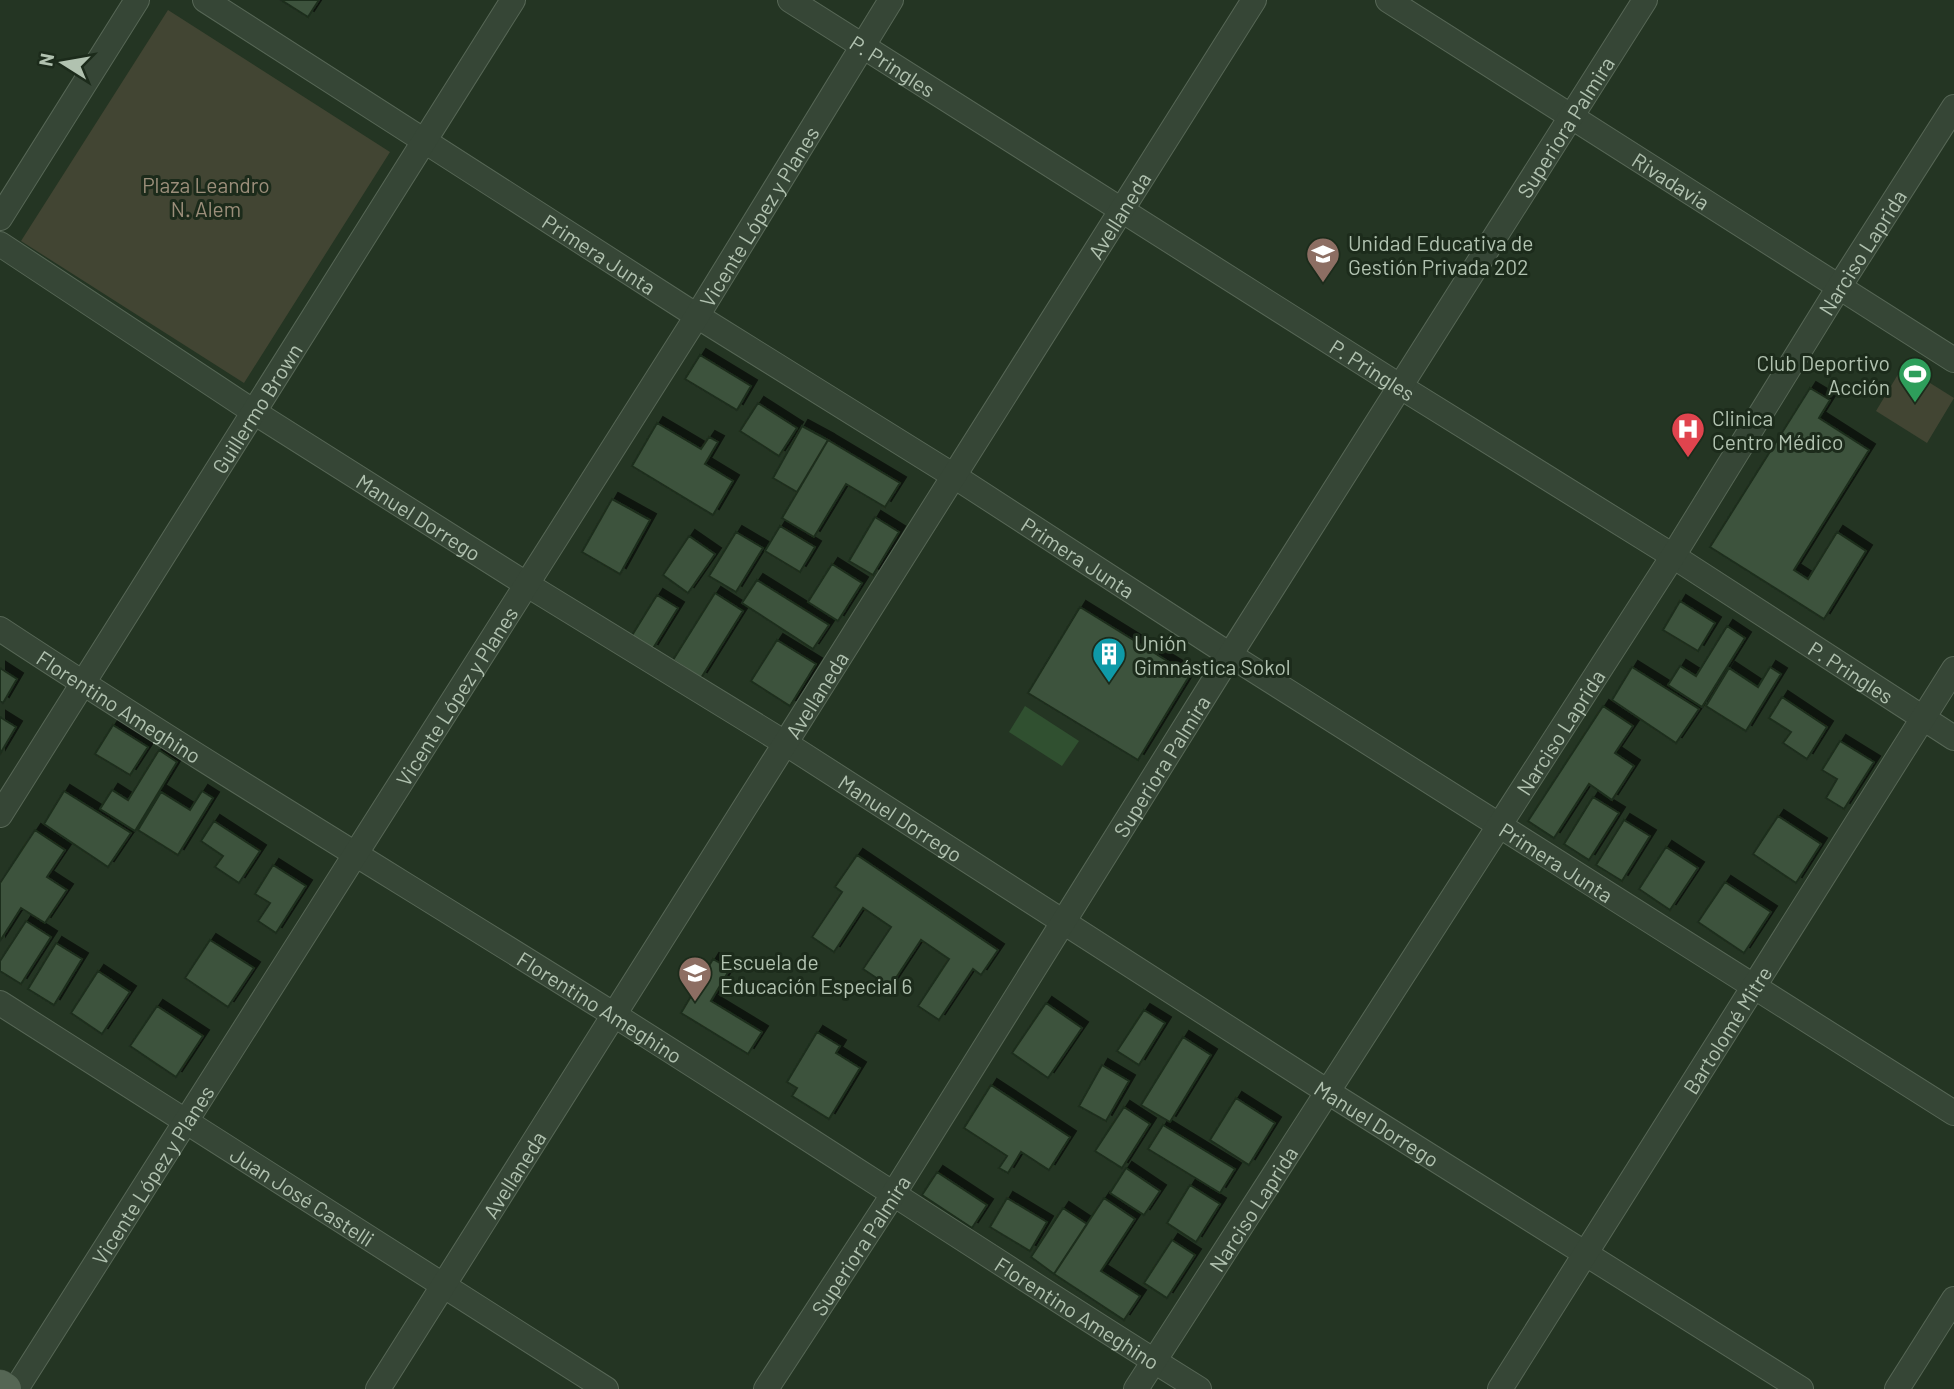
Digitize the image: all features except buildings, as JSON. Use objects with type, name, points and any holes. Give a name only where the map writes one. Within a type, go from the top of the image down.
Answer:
[{"type":"main road","points":[[0,1386],[5,1389]]},
{"type":"street","points":[[0,218],[137,0]]},
{"type":"street","name":"Primera Junta","points":[[205,0],[697,316],[1954,1113]]},
{"type":"street","name":"Guillermo Brown","points":[[0,815],[513,0]]},
{"type":"street","name":"P. Pringles","points":[[790,0],[1673,556],[1954,738]]},
{"type":"street","name":"Vicente López y Planes","points":[[16,1389],[697,316],[891,0]]},
{"type":"street","name":"Avellaneda","points":[[378,1389],[1254,0]]},
{"type":"street","name":"Rivadavia","points":[[1388,0],[1954,360]]},
{"type":"street","name":"Superiora Palmira","points":[[765,1389],[894,1193],[1644,0]]},
{"type":"street","name":"Narciso Laprida","points":[[1136,1389],[1673,556],[1954,107]]},
{"type":"street","name":"Manuel Dorrego","points":[[0,244],[254,412],[785,743],[1328,1092],[1801,1389]]},
{"type":"street","name":"Florentino Ameghino","points":[[0,629],[355,855],[614,1015],[1199,1389]]},
{"type":"street","name":"Bartolomé Mitre","points":[[1500,1389],[1954,669]]},
{"type":"street","name":"Juan José Castelli","points":[[0,1003],[606,1389]]},
{"type":"street","points":[[1897,1389],[1954,1299]]},
{"type":"green space","name":"Plaza Leandro N. Alem","points":[[168,10],[390,152],[244,383],[21,241]]},
{"type":"green space","name":"Club Deportivo Acción","points":[[1903,366],[1954,398],[1927,443],[1876,411]]},
{"type":"shaded area","points":[[1025,706],[1079,741],[1062,766],[1009,732]]},
{"type":"place","name":"Unidad Educativa de Gestión Privada 202","points":[[1323,284]]},
{"type":"place","name":"Club Deportivo Acción","points":[[1915,404]]},
{"type":"place","name":"Clinica Centro Médico","points":[[1688,459]]},
{"type":"place","name":"Unión Gimnástica Sokol","points":[[1109,684]]},
{"type":"place","name":"Escuela de Educación Especial 6","points":[[695,1003]]}]
